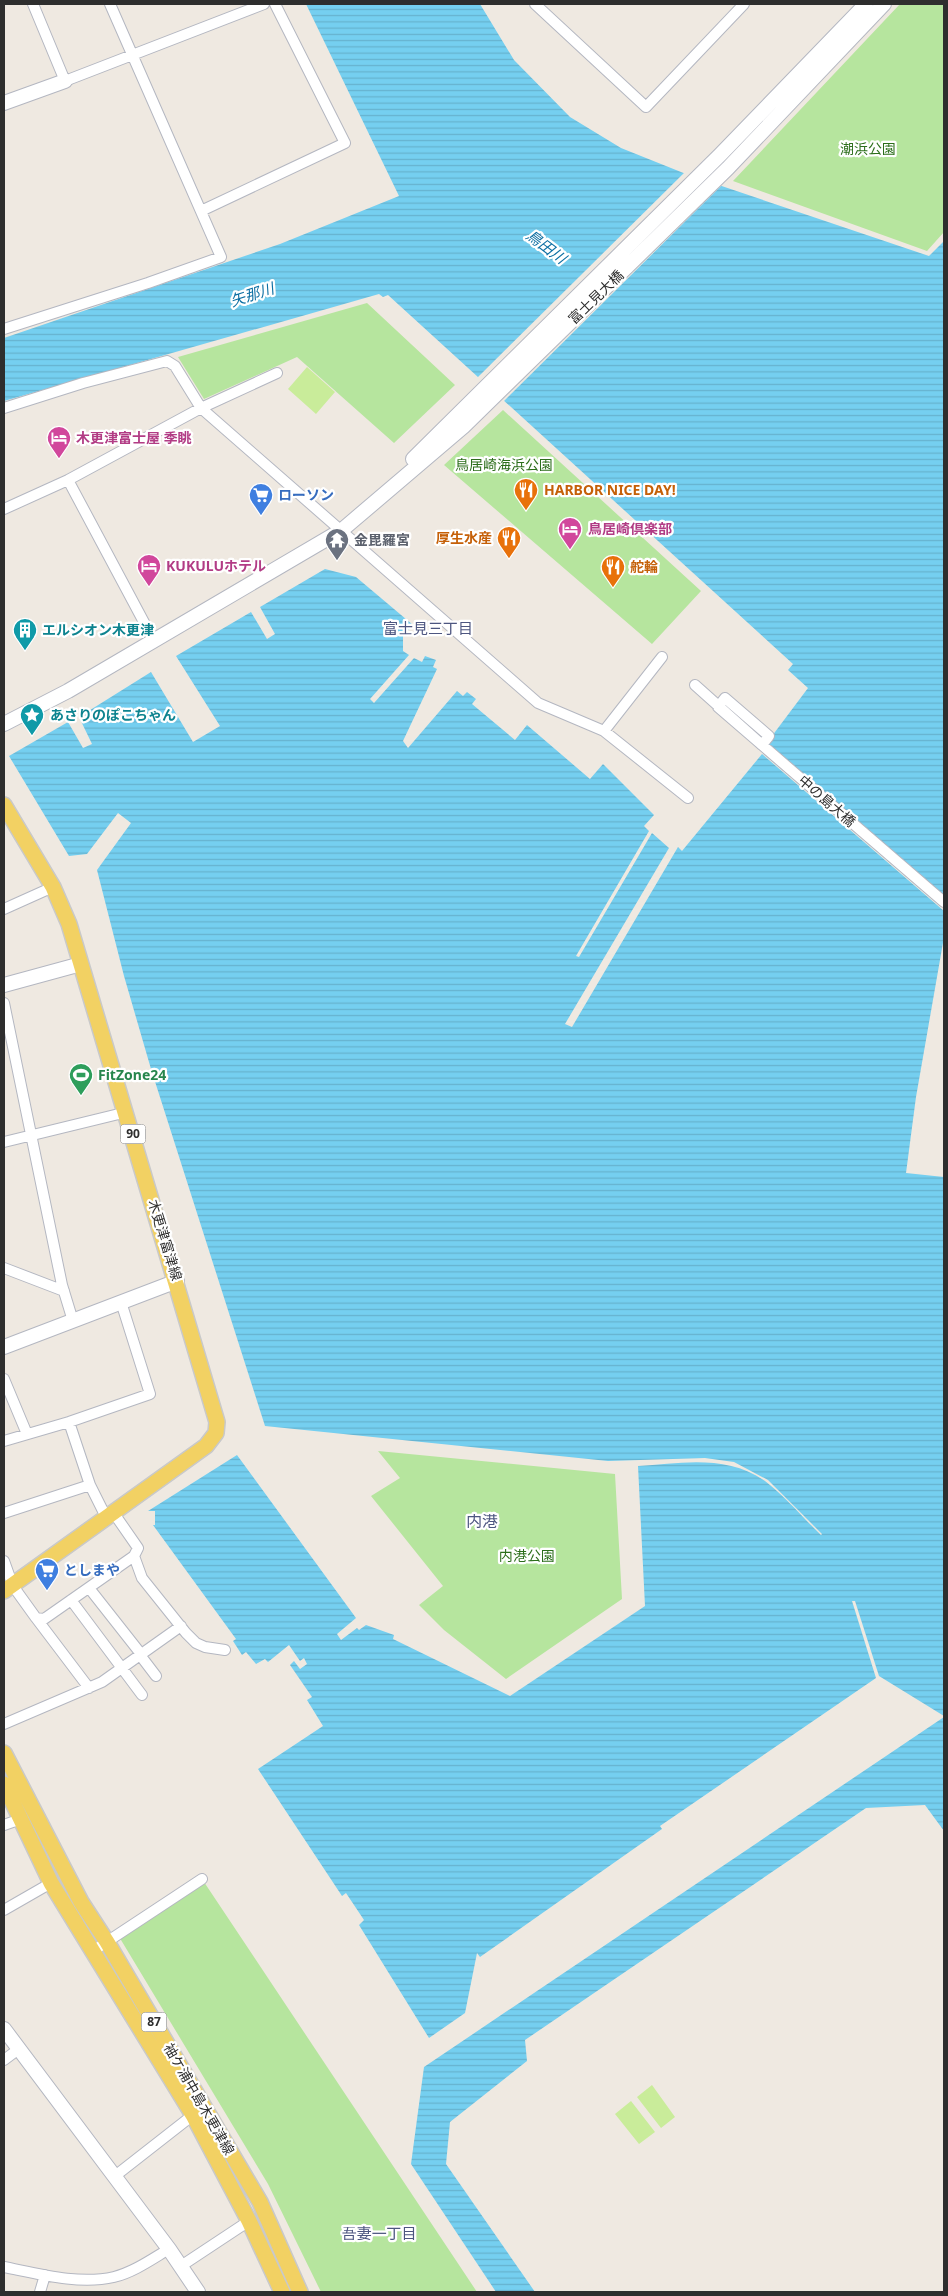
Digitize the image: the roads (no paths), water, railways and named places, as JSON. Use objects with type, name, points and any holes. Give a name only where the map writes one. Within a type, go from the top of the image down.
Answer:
[{"type":"main road","name":"木更津富津線","points":[[4,805],[53,887],[69,924],[127,1112],[217,1422],[216,1433],[206,1446],[109,1514],[8,1589]]},
{"type":"main road","name":"袖ケ浦中島木更津線","points":[[4,1753],[81,1902],[107,1942],[260,2202],[300,2292]]},
{"type":"main road","name":"袖ケ浦中島木更津線","points":[[4,1784],[51,1882],[193,2115],[249,2221],[282,2292]]},
{"type":"street","points":[[33,4],[66,81]]},
{"type":"street","points":[[4,329],[148,283],[221,257],[110,4]]},
{"type":"street","points":[[4,103],[66,81],[264,4]]},
{"type":"street","points":[[201,212],[345,144],[275,4]]},
{"type":"street","points":[[535,4],[646,107],[744,4]]},
{"type":"street","name":"富士見大橋","points":[[460,421],[866,4]]},
{"type":"street","name":"富士見大橋","points":[[460,421],[728,168],[884,4]]},
{"type":"street","points":[[4,408],[84,383],[167,361],[175,366],[201,408],[538,703],[604,731],[688,798]]},
{"type":"street","points":[[4,509],[68,480],[201,408],[277,373]]},
{"type":"street","points":[[4,724],[60,695],[342,530],[460,421]]},
{"type":"street","points":[[68,480],[154,640]]},
{"type":"street","points":[[604,731],[662,657]]},
{"type":"street","name":"中の島大橋","points":[[695,685],[762,744],[769,736],[725,698],[718,707],[944,902]]},
{"type":"street","points":[[4,908],[53,887]]},
{"type":"street","points":[[4,985],[81,964]]},
{"type":"street","points":[[4,1003],[64,1290],[73,1321]]},
{"type":"street","points":[[4,1142],[127,1112]]},
{"type":"street","points":[[4,1268],[64,1290]]},
{"type":"street","points":[[4,1347],[177,1281]]},
{"type":"street","points":[[4,1442],[150,1394],[121,1302]]},
{"type":"street","points":[[4,1379],[27,1434]]},
{"type":"street","points":[[36,1618],[44,1619],[134,1556],[138,1548],[109,1514],[90,1485],[69,1422]]},
{"type":"street","points":[[4,1513],[90,1485]]},
{"type":"street","points":[[134,1556],[142,1578],[196,1643],[205,1647],[226,1650]]},
{"type":"street","points":[[4,1561],[8,1589],[36,1618],[89,1688]]},
{"type":"street","points":[[89,1588],[156,1676]]},
{"type":"street","points":[[71,1600],[142,1695]]},
{"type":"street","points":[[4,1724],[89,1688],[141,1655],[181,1626]]},
{"type":"street","points":[[4,1824],[21,1819]]},
{"type":"street","points":[[93,1951],[202,1879]]},
{"type":"street","points":[[4,1910],[51,1882]]},
{"type":"street","points":[[4,2029],[115,2176],[198,2292]]},
{"type":"street","points":[[4,2060],[20,2048]]},
{"type":"street","points":[[115,2176],[193,2115]]},
{"type":"street","points":[[181,2266],[249,2221]]},
{"type":"street","points":[[4,2267],[45,2275],[91,2280],[115,2277],[143,2264],[168,2248]]},
{"type":"street","points":[[40,2292],[45,2275]]},
{"type":"water","points":[[306,4],[480,4],[514,60],[570,117],[621,148],[686,174],[929,256],[944,241],[944,899],[766,744],[808,688],[788,670],[793,664],[388,295],[383,297],[379,294],[4,401],[4,338],[280,244],[399,196]]},
{"type":"water","points":[[325,569],[356,577],[413,625],[403,636],[403,651],[409,655],[370,699],[374,703],[414,658],[422,662],[425,656],[436,660],[433,667],[437,669],[403,741],[408,748],[457,691],[463,696],[467,692],[476,699],[472,704],[515,740],[527,725],[590,779],[603,764],[654,815],[644,826],[649,831],[576,956],[579,957],[652,833],[669,848],[565,1024],[572,1027],[678,847],[682,851],[762,754],[944,911],[944,937],[916,1097],[906,1173],[944,1177],[944,1716],[879,1676],[855,1601],[852,1601],[876,1678],[660,1826],[662,1829],[480,1957],[477,1953],[465,2013],[429,2038],[359,1925],[364,1920],[346,1893],[342,1896],[258,1769],[323,1726],[307,1700],[312,1697],[290,1665],[294,1661],[300,1669],[307,1664],[304,1658],[300,1661],[289,1645],[268,1662],[265,1659],[256,1664],[246,1652],[242,1655],[233,1641],[236,1639],[153,1525],[155,1525],[155,1511],[148,1511],[237,1455],[356,1618],[337,1634],[341,1640],[357,1628],[359,1630],[366,1625],[394,1635],[393,1639],[510,1696],[645,1606],[638,1466],[703,1462],[735,1467],[750,1472],[772,1487],[822,1534],[768,1480],[734,1462],[705,1458],[608,1461],[265,1426],[151,1069],[124,976],[97,870],[131,823],[118,813],[87,854],[69,856],[9,756],[68,722],[83,748],[92,744],[79,717],[151,672],[193,742],[220,726],[176,656],[251,612],[267,639],[275,634],[260,607]]},
{"type":"water","points":[[944,1717],[944,1831],[925,1805],[866,1808],[525,2040],[527,2061],[450,2122],[446,2164],[535,2292],[496,2292],[411,2164],[424,2067]]},
{"type":"place","name":"木更津富士屋 季眺","points":[[59,459]]},
{"type":"place","name":"HARBOR NICE DAY!","points":[[526,511]]},
{"type":"place","name":"ローソン","points":[[261,516]]},
{"type":"place","name":"鳥居崎倶楽部","points":[[570,550]]},
{"type":"place","name":"厚生水産","points":[[509,559]]},
{"type":"place","name":"金毘羅宮","points":[[337,561]]},
{"type":"place","name":"KUKULUホテル","points":[[149,587]]},
{"type":"place","name":"舵輪","points":[[613,588]]},
{"type":"place","name":"エルシオン木更津","points":[[25,651]]},
{"type":"place","name":"あさりのぽこちゃん","points":[[32,736]]},
{"type":"place","name":"FitZone24","points":[[81,1096]]},
{"type":"place","name":"としまや","points":[[47,1591]]},
{"type":"district","name":"富士見三丁目","points":[[428,629]]},
{"type":"district","name":"内港","points":[[482,1521]]},
{"type":"district","name":"吾妻一丁目","points":[[379,2234]]},
{"type":"park label","name":"潮浜公園","points":[[868,149]]},
{"type":"park label","name":"鳥居崎海浜公園","points":[[504,465]]},
{"type":"park label","name":"内港公園","points":[[527,1556]]},
{"type":"water label","name":"鳥田川","points":[[546,247]]},
{"type":"water label","name":"矢那川","points":[[252,295]]}]
